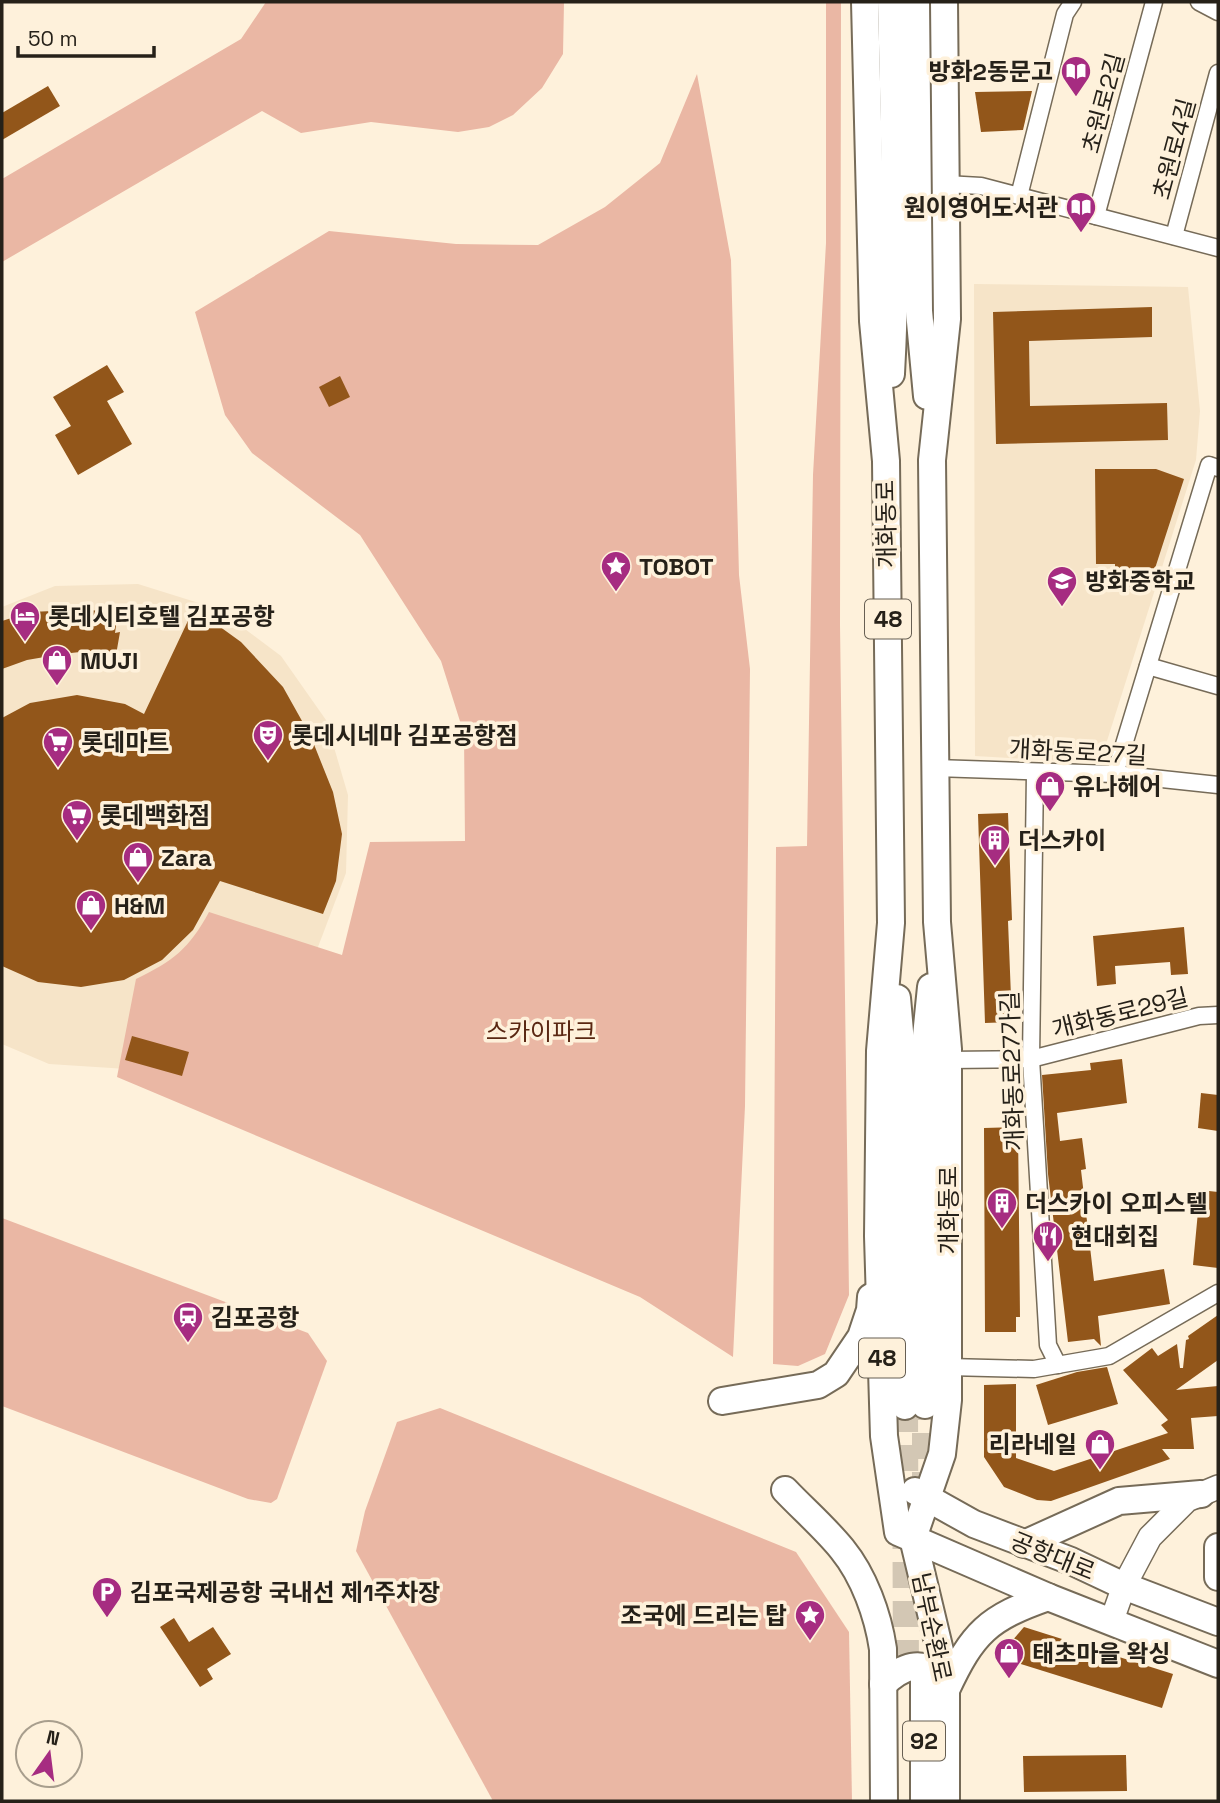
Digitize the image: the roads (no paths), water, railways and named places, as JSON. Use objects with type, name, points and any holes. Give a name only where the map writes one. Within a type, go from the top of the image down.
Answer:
[{"type":"main road","name":"개화동로","points":[[864,2],[873,321],[886,461]]},
{"type":"main road","name":"개화동로","points":[[891,2],[895,165],[893,327],[886,461],[891,923],[902,1054],[915,1402]]},
{"type":"main road","name":"개화동로","points":[[892,1479],[884,1436],[948,1367],[948,1060],[937,922],[932,460],[919,312],[916,2]]},
{"type":"main road","name":"개화동로","points":[[932,460],[947,318],[944,2]]},
{"type":"main road","name":"개화동로","points":[[915,1402],[925,1046],[937,922]]},
{"type":"main road","name":"개화동로","points":[[891,923],[880,1051],[878,1236],[915,1402],[942,1454],[929,1497]]},
{"type":"main road","points":[[722,1401],[818,1385],[835,1374],[860,1336],[870,1310],[878,1236]]},
{"type":"main road","name":"공항대로","points":[[892,1479],[974,1524],[1218,1622]]},
{"type":"main road","name":"남부순환로","points":[[892,1479],[906,1535],[921,1682],[924,1801]]},
{"type":"main road","name":"92","points":[[785,1490],[843,1551],[864,1587],[880,1628],[921,1682]]},
{"type":"main road","points":[[1024,1544],[1119,1501],[1210,1491]]},
{"type":"main road","points":[[1112,1620],[1124,1586],[1150,1537],[1187,1500],[1210,1491]]},
{"type":"main road","name":"남부순환로","points":[[906,1535],[929,1497]]},
{"type":"main road","name":"공항대로","points":[[906,1535],[1048,1597],[1218,1664]]},
{"type":"main road","points":[[1218,1547],[1218,1577]]},
{"type":"main road","points":[[921,1682],[958,1663],[973,1640],[993,1621],[1011,1610],[1048,1597]]},
{"type":"main road","name":"남부순환로","points":[[884,1801],[921,1682]]},
{"type":"main road","name":"남부순환로","points":[[906,1801],[921,1682]]},
{"type":"main road","name":"남부순환로","points":[[921,1682],[946,1801]]},
{"type":"street","points":[[1019,196],[1065,14],[1073,2]]},
{"type":"street","name":"초원로2길","points":[[1096,216],[1154,2]]},
{"type":"street","points":[[1199,2],[1218,12]]},
{"type":"street","name":"초원로4길","points":[[1174,236],[1218,73]]},
{"type":"street","points":[[946,184],[981,186],[1218,248]]},
{"type":"street","points":[[1115,774],[1209,465],[1218,468]]},
{"type":"street","points":[[1148,666],[1218,686]]},
{"type":"street","name":"개화동로27길","points":[[935,768],[1115,774],[1218,785]]},
{"type":"street","name":"개화동로27가길","points":[[1035,773],[1031,1059],[1048,1346],[1058,1366]]},
{"type":"street","name":"개화동로29길","points":[[948,1060],[1031,1059],[1199,1016],[1218,1015]]},
{"type":"street","points":[[948,1367],[1034,1369],[1108,1356],[1218,1293]]},
{"type":"tunnel","points":[[925,1405],[925,1498]]},
{"type":"tunnel","points":[[905,1406],[906,1681]]},
{"type":"place","name":"방화2동문고","points":[[1076,98]]},
{"type":"place","name":"원이영어도서관","points":[[1081,234]]},
{"type":"place","name":"TOBOT","points":[[616,593]]},
{"type":"place","name":"방화중학교","points":[[1062,608]]},
{"type":"place","name":"롯데시티호텔 김포공항","points":[[25,643]]},
{"type":"place","name":"MUJI","points":[[57,687]]},
{"type":"place","name":"롯데시네마 김포공항점","points":[[268,762]]},
{"type":"place","name":"롯데마트","points":[[58,769]]},
{"type":"place","name":"유나헤어","points":[[1050,813]]},
{"type":"place","name":"롯데백화점","points":[[77,842]]},
{"type":"place","name":"더스카이","points":[[995,867]]},
{"type":"place","name":"Zara","points":[[138,884]]},
{"type":"place","name":"H&M","points":[[91,932]]},
{"type":"place","name":"더스카이 오피스텔","points":[[1002,1230]]},
{"type":"place","name":"현대회집","points":[[1048,1263]]},
{"type":"place","name":"김포공항","points":[[188,1344]]},
{"type":"place","name":"리라네일","points":[[1100,1471]]},
{"type":"place","name":"김포국제공항 국내선 제1주차장","points":[[107,1619]]},
{"type":"place","name":"조국에 드리는 탑","points":[[810,1642]]},
{"type":"place","name":"태초마을 왁싱","points":[[1009,1680]]},
{"type":"park label","name":"스카이파크","points":[[541,1031]]}]
